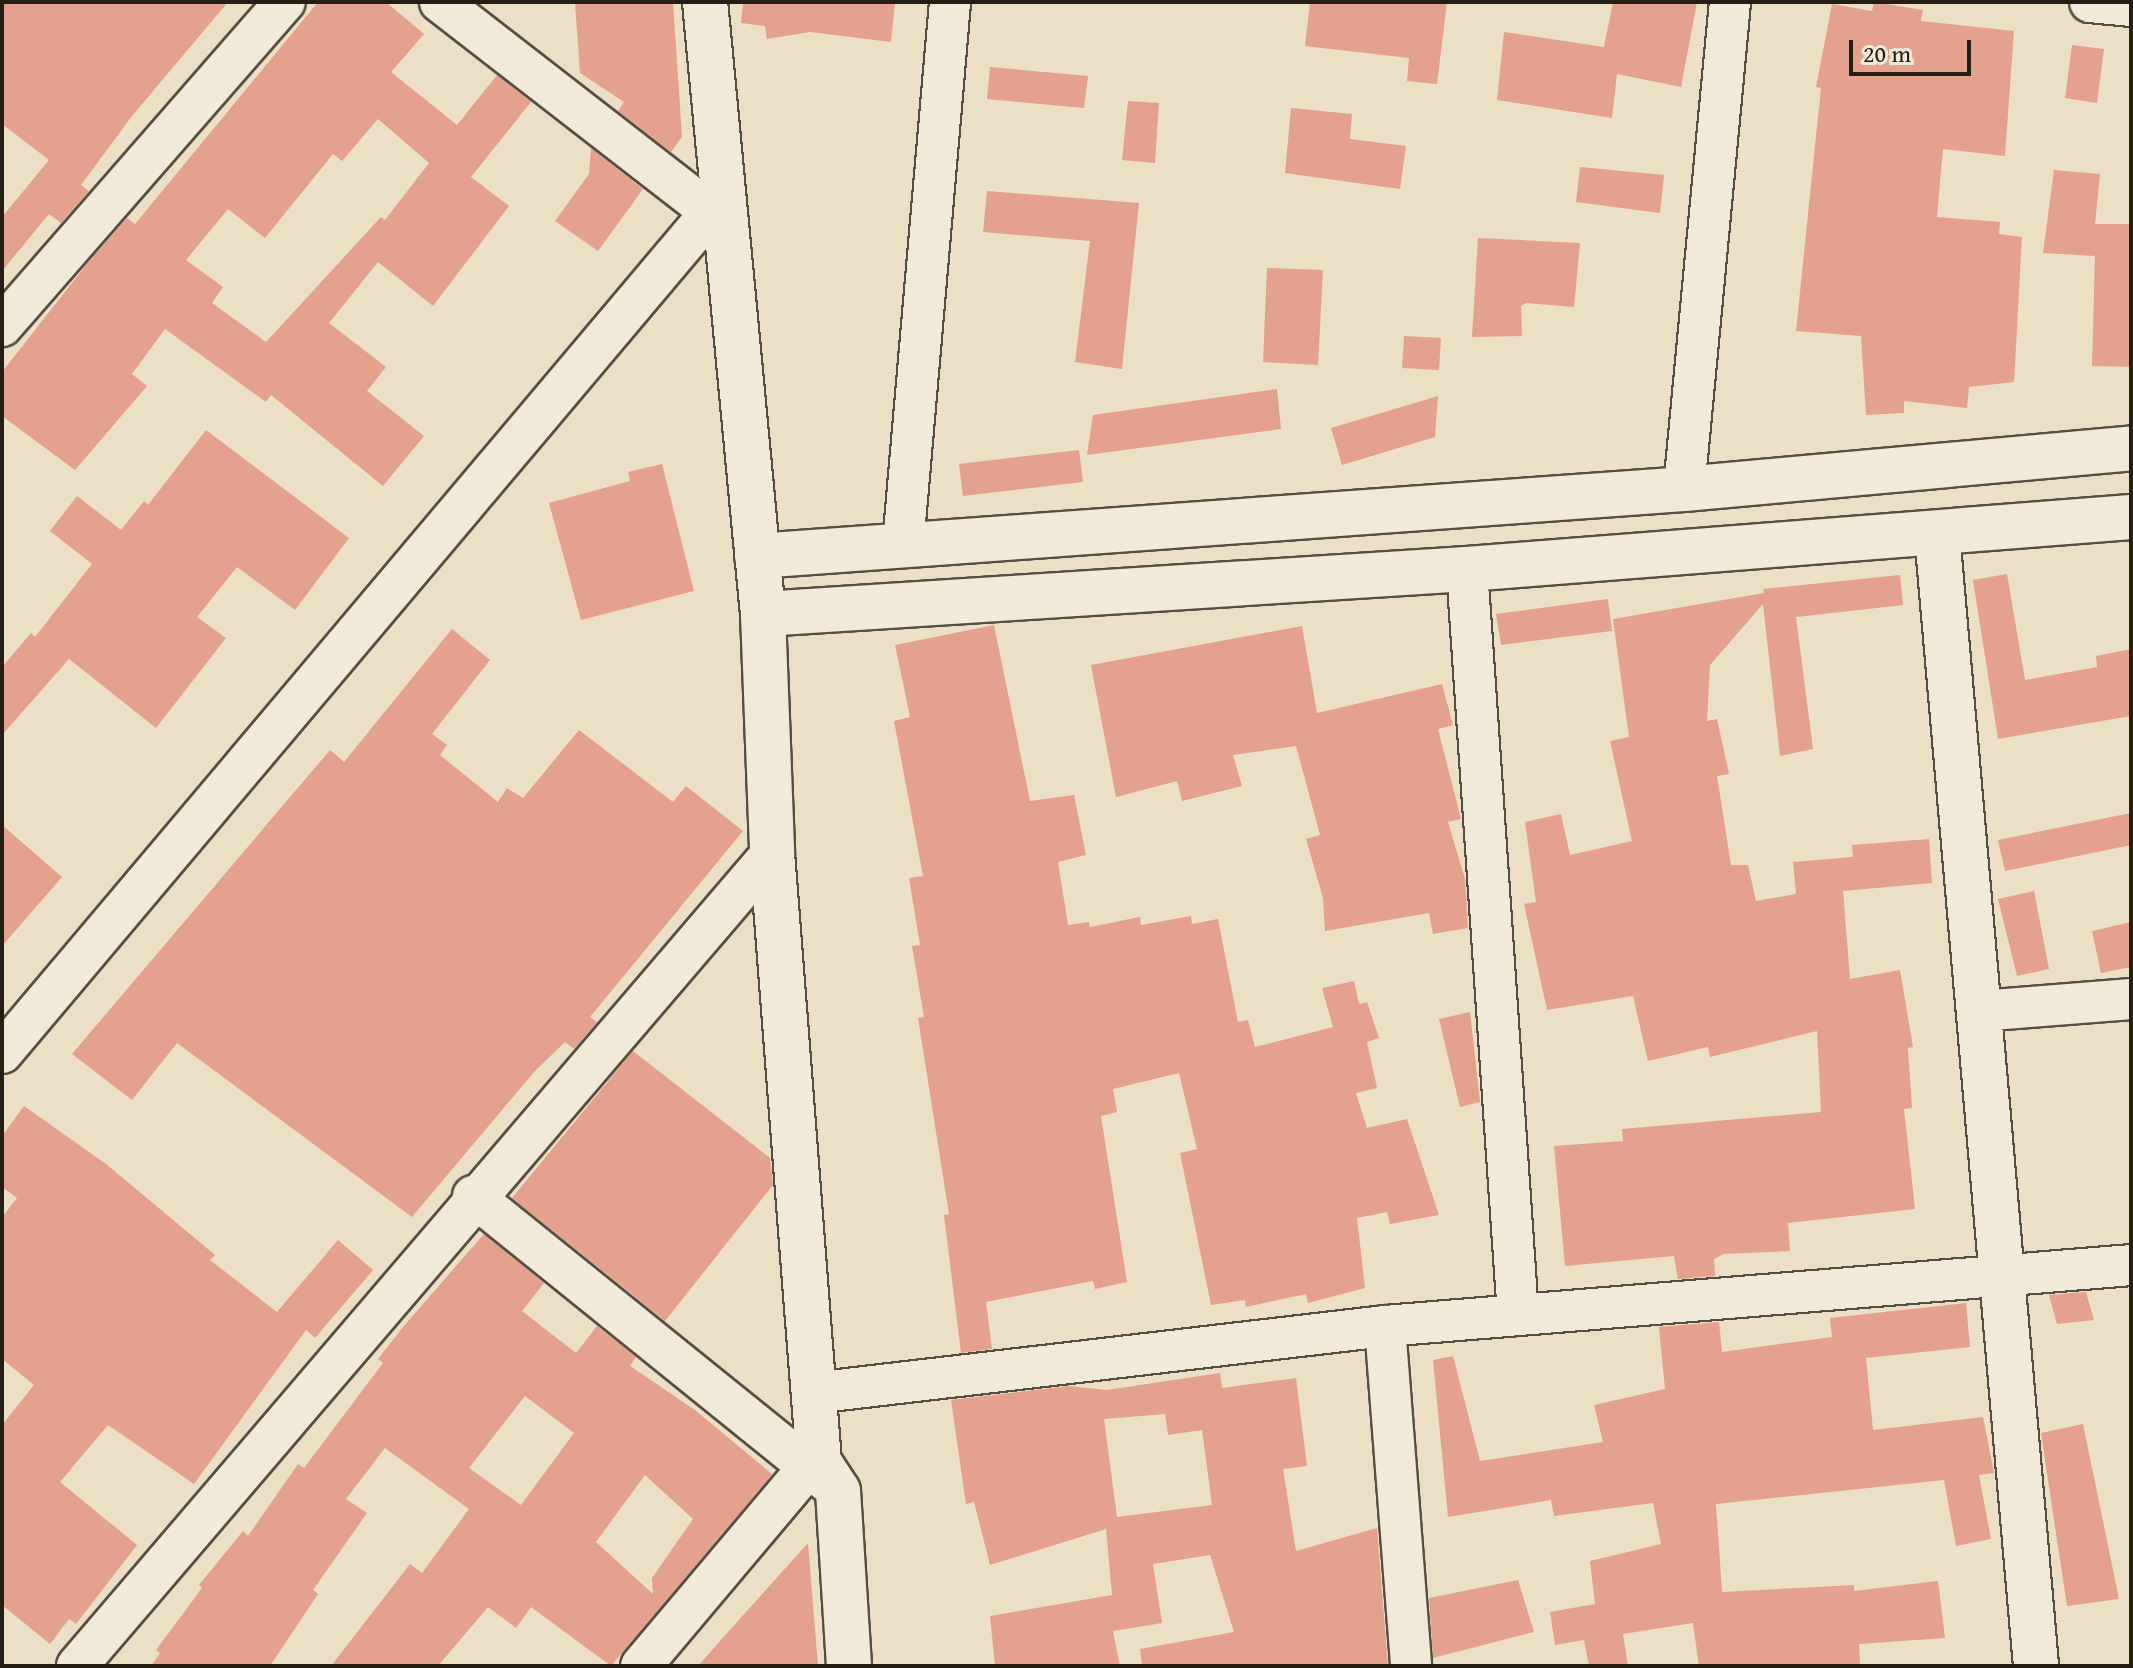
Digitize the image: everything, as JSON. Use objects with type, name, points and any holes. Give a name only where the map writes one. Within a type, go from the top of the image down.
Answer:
[{"type":"street","points":[[2,326],[285,2]]},
{"type":"street","points":[[440,2],[718,210]]},
{"type":"street","points":[[705,2],[718,210],[763,614],[772,853],[813,1393],[821,1474],[849,1666]]},
{"type":"street","points":[[903,545],[950,2]]},
{"type":"street","points":[[1684,489],[1730,2]]},
{"type":"street","points":[[2090,2],[2131,6]]},
{"type":"street","points":[[2,1053],[718,210]]},
{"type":"street","points":[[757,556],[1684,489],[2131,448]]},
{"type":"street","points":[[763,614],[1467,569],[2131,517]]},
{"type":"street","points":[[1937,534],[2036,1666]]},
{"type":"street","points":[[1467,569],[1518,1315]]},
{"type":"street","points":[[77,1666],[473,1196],[772,853]]},
{"type":"street","points":[[1979,1011],[2131,999]]},
{"type":"street","points":[[473,1196],[821,1474]]},
{"type":"street","points":[[813,1393],[1385,1326],[2131,1265]]},
{"type":"street","points":[[1385,1326],[1411,1666]]},
{"type":"street","points":[[641,1666],[821,1474]]},
{"type":"building","points":[[2,2],[228,2],[132,116],[81,185],[89,191],[61,223],[49,214],[2,271],[2,217],[49,160],[2,124]]},
{"type":"building","points":[[318,2],[386,2],[424,34],[391,72],[457,125],[497,75],[531,102],[471,177],[509,206],[433,306],[378,262],[329,323],[386,367],[367,391],[424,436],[383,486],[271,395],[266,402],[165,329],[132,374],[147,386],[75,470],[2,416],[2,372],[127,218],[135,224]],"holes":[[[378,119],[429,163],[385,220],[381,217],[266,342],[212,303],[223,287],[186,260],[228,209],[265,238],[333,154],[342,161]]]},
{"type":"building","points":[[575,2],[673,2],[682,137],[671,152],[618,111],[624,102],[580,73]]},
{"type":"building","points":[[743,2],[895,2],[891,42],[810,32],[767,39],[765,26],[741,23]]},
{"type":"building","points":[[1310,2],[1447,2],[1437,84],[1407,81],[1409,58],[1305,46]]},
{"type":"building","points":[[1613,2],[1697,2],[1681,87],[1617,74],[1612,118],[1497,100],[1504,32],[1604,47]]},
{"type":"building","points":[[1874,2],[1923,10],[1921,21],[2014,31],[2005,156],[1943,149],[1937,217],[2000,222],[1999,234],[2022,237],[2014,382],[1969,387],[1967,408],[1904,401],[1904,413],[1866,415],[1861,336],[1796,331],[1821,88],[1816,87],[1832,4],[1872,11]]},
{"type":"building","points":[[2072,45],[2104,49],[2097,103],[2065,98]]},
{"type":"building","points":[[990,67],[1088,76],[1084,108],[987,99]]},
{"type":"building","points":[[1128,101],[1159,103],[1155,163],[1122,160]]},
{"type":"building","points":[[1291,108],[1352,114],[1350,139],[1406,146],[1400,189],[1285,173]]},
{"type":"building","points":[[591,148],[643,189],[598,251],[555,221],[589,174]]},
{"type":"building","points":[[1580,167],[1664,175],[1660,213],[1576,202]]},
{"type":"building","points":[[2054,170],[2100,174],[2095,224],[2131,224],[2131,367],[2092,366],[2095,256],[2043,253]]},
{"type":"building","points":[[987,191],[1139,203],[1122,369],[1075,362],[1090,241],[983,232]]},
{"type":"building","points":[[1478,238],[1580,243],[1574,307],[1526,303],[1521,306],[1522,336],[1472,337]]},
{"type":"building","points":[[1267,268],[1323,270],[1318,365],[1263,362]]},
{"type":"building","points":[[1404,336],[1441,338],[1439,370],[1402,368]]},
{"type":"building","points":[[1277,389],[1281,429],[1087,455],[1093,415]]},
{"type":"building","points":[[1438,396],[1435,437],[1342,465],[1331,428]]},
{"type":"building","points":[[206,430],[349,538],[295,610],[237,567],[197,617],[226,638],[156,728],[69,659],[2,735],[2,667],[31,633],[35,637],[92,564],[50,531],[77,496],[121,530],[144,501],[148,505]]},
{"type":"building","points":[[1079,450],[1083,482],[963,496],[959,464]]},
{"type":"building","points":[[662,464],[694,591],[581,620],[549,503],[630,481],[628,472]]},
{"type":"building","points":[[2007,574],[2025,680],[2097,667],[2096,656],[2131,649],[2131,716],[1998,739],[1973,580]]},
{"type":"building","points":[[1900,575],[1903,605],[1796,617],[1813,749],[1780,756],[1763,604],[1710,665],[1707,721],[1717,719],[1729,774],[1717,776],[1731,865],[1748,865],[1756,901],[1796,894],[1793,862],[1853,857],[1852,845],[1929,839],[1932,883],[1843,891],[1850,979],[1900,970],[1913,1047],[1908,1048],[1912,1108],[1904,1109],[1915,1209],[1788,1223],[1790,1251],[1724,1254],[1714,1259],[1715,1276],[1678,1279],[1674,1256],[1565,1266],[1554,1146],[1623,1141],[1622,1129],[1821,1112],[1817,1031],[1710,1057],[1708,1047],[1648,1061],[1633,996],[1547,1010],[1524,904],[1536,902],[1525,822],[1561,814],[1570,855],[1632,841],[1610,741],[1629,737],[1613,619],[1764,593],[1763,589]]},
{"type":"building","points":[[1608,599],[1612,631],[1501,645],[1496,614]]},
{"type":"building","points":[[994,625],[1030,801],[1074,795],[1086,855],[1058,862],[1068,925],[1089,922],[1090,927],[1140,917],[1141,925],[1191,916],[1192,924],[1218,919],[1238,1022],[1248,1020],[1255,1047],[1333,1027],[1322,988],[1354,981],[1359,1004],[1367,1002],[1379,1038],[1367,1042],[1377,1088],[1356,1093],[1367,1128],[1407,1119],[1439,1215],[1390,1224],[1387,1212],[1357,1218],[1365,1288],[1308,1303],[1306,1294],[1246,1307],[1245,1300],[1211,1305],[1180,1153],[1197,1149],[1179,1073],[1113,1089],[1117,1112],[1101,1116],[1127,1282],[1095,1289],[1093,1281],[986,1302],[992,1349],[961,1353],[944,1215],[949,1214],[918,1018],[924,1017],[912,946],[920,945],[909,878],[923,876],[894,721],[910,717],[895,645]]},
{"type":"building","points":[[1302,626],[1317,713],[1442,684],[1453,725],[1438,729],[1461,819],[1448,822],[1465,879],[1468,928],[1433,934],[1429,913],[1325,931],[1323,898],[1306,839],[1320,835],[1296,746],[1233,755],[1242,786],[1182,801],[1177,781],[1116,797],[1091,665]]},
{"type":"building","points":[[452,629],[490,660],[432,734],[447,745],[440,755],[498,802],[507,788],[523,798],[579,730],[673,802],[686,786],[743,831],[590,1017],[597,1022],[574,1049],[565,1042],[534,1072],[412,1217],[177,1043],[132,1100],[72,1054],[330,750],[344,762]]},
{"type":"building","points":[[2131,813],[2131,845],[2005,871],[1998,840]]},
{"type":"building","points":[[2,825],[62,877],[2,946]]},
{"type":"building","points":[[2034,891],[2049,969],[2017,976],[1998,899]]},
{"type":"building","points":[[2131,922],[2131,967],[2101,973],[2092,931]]},
{"type":"building","points":[[1470,1012],[1480,1102],[1460,1107],[1439,1019]]},
{"type":"building","points":[[633,1051],[770,1158],[773,1185],[665,1321],[512,1198]]},
{"type":"building","points":[[24,1106],[106,1164],[215,1255],[210,1260],[277,1312],[338,1240],[373,1270],[315,1338],[306,1330],[194,1484],[108,1425],[60,1482],[137,1545],[76,1624],[69,1619],[50,1644],[2,1605],[2,1425],[34,1385],[2,1359],[2,1217],[17,1198],[2,1187],[2,1136]]},
{"type":"building","points":[[484,1234],[544,1283],[522,1311],[576,1353],[597,1326],[636,1357],[630,1366],[695,1410],[772,1474],[611,1666],[531,1607],[516,1628],[488,1607],[438,1666],[331,1666],[410,1564],[422,1573],[469,1509],[385,1448],[346,1499],[367,1513],[313,1590],[318,1594],[270,1666],[151,1666],[160,1653],[156,1650],[202,1588],[199,1585],[243,1531],[248,1536],[298,1464],[304,1468],[383,1363],[378,1359]],"holes":[[[525,1396],[574,1433],[521,1505],[469,1468]],[[645,1475],[693,1519],[652,1578],[653,1594],[596,1542]]]},
{"type":"building","points":[[2086,1292],[2094,1320],[2057,1324],[2049,1295]]},
{"type":"building","points":[[1966,1303],[1970,1347],[1866,1358],[1873,1430],[1983,1417],[1994,1473],[1979,1475],[1991,1539],[1956,1546],[1944,1480],[1716,1504],[1722,1592],[1854,1585],[1854,1591],[1938,1581],[1945,1638],[1859,1644],[1860,1666],[1699,1666],[1693,1623],[1623,1634],[1628,1666],[1589,1666],[1584,1640],[1555,1645],[1550,1612],[1595,1604],[1590,1561],[1661,1544],[1653,1503],[1554,1516],[1551,1500],[1448,1517],[1433,1360],[1453,1356],[1480,1461],[1603,1442],[1594,1405],[1665,1389],[1659,1327],[1719,1322],[1722,1352],[1832,1337],[1830,1318]]},
{"type":"building","points":[[1220,1373],[1222,1388],[1296,1378],[1307,1466],[1283,1469],[1296,1551],[1377,1528],[1388,1666],[1142,1666],[1140,1649],[1234,1632],[1210,1555],[1153,1564],[1162,1623],[1113,1631],[1120,1666],[995,1666],[990,1616],[1112,1595],[1106,1529],[990,1565],[974,1502],[966,1504],[951,1400],[1068,1386],[1107,1390]],"holes":[[[1165,1414],[1168,1435],[1202,1430],[1212,1505],[1117,1517],[1104,1419]]]},
{"type":"building","points":[[2083,1424],[2119,1599],[2067,1606],[2041,1433]]},
{"type":"building","points":[[808,1543],[818,1666],[698,1666],[728,1632]]},
{"type":"building","points":[[1518,1580],[1534,1632],[1433,1658],[1429,1598]]}]
